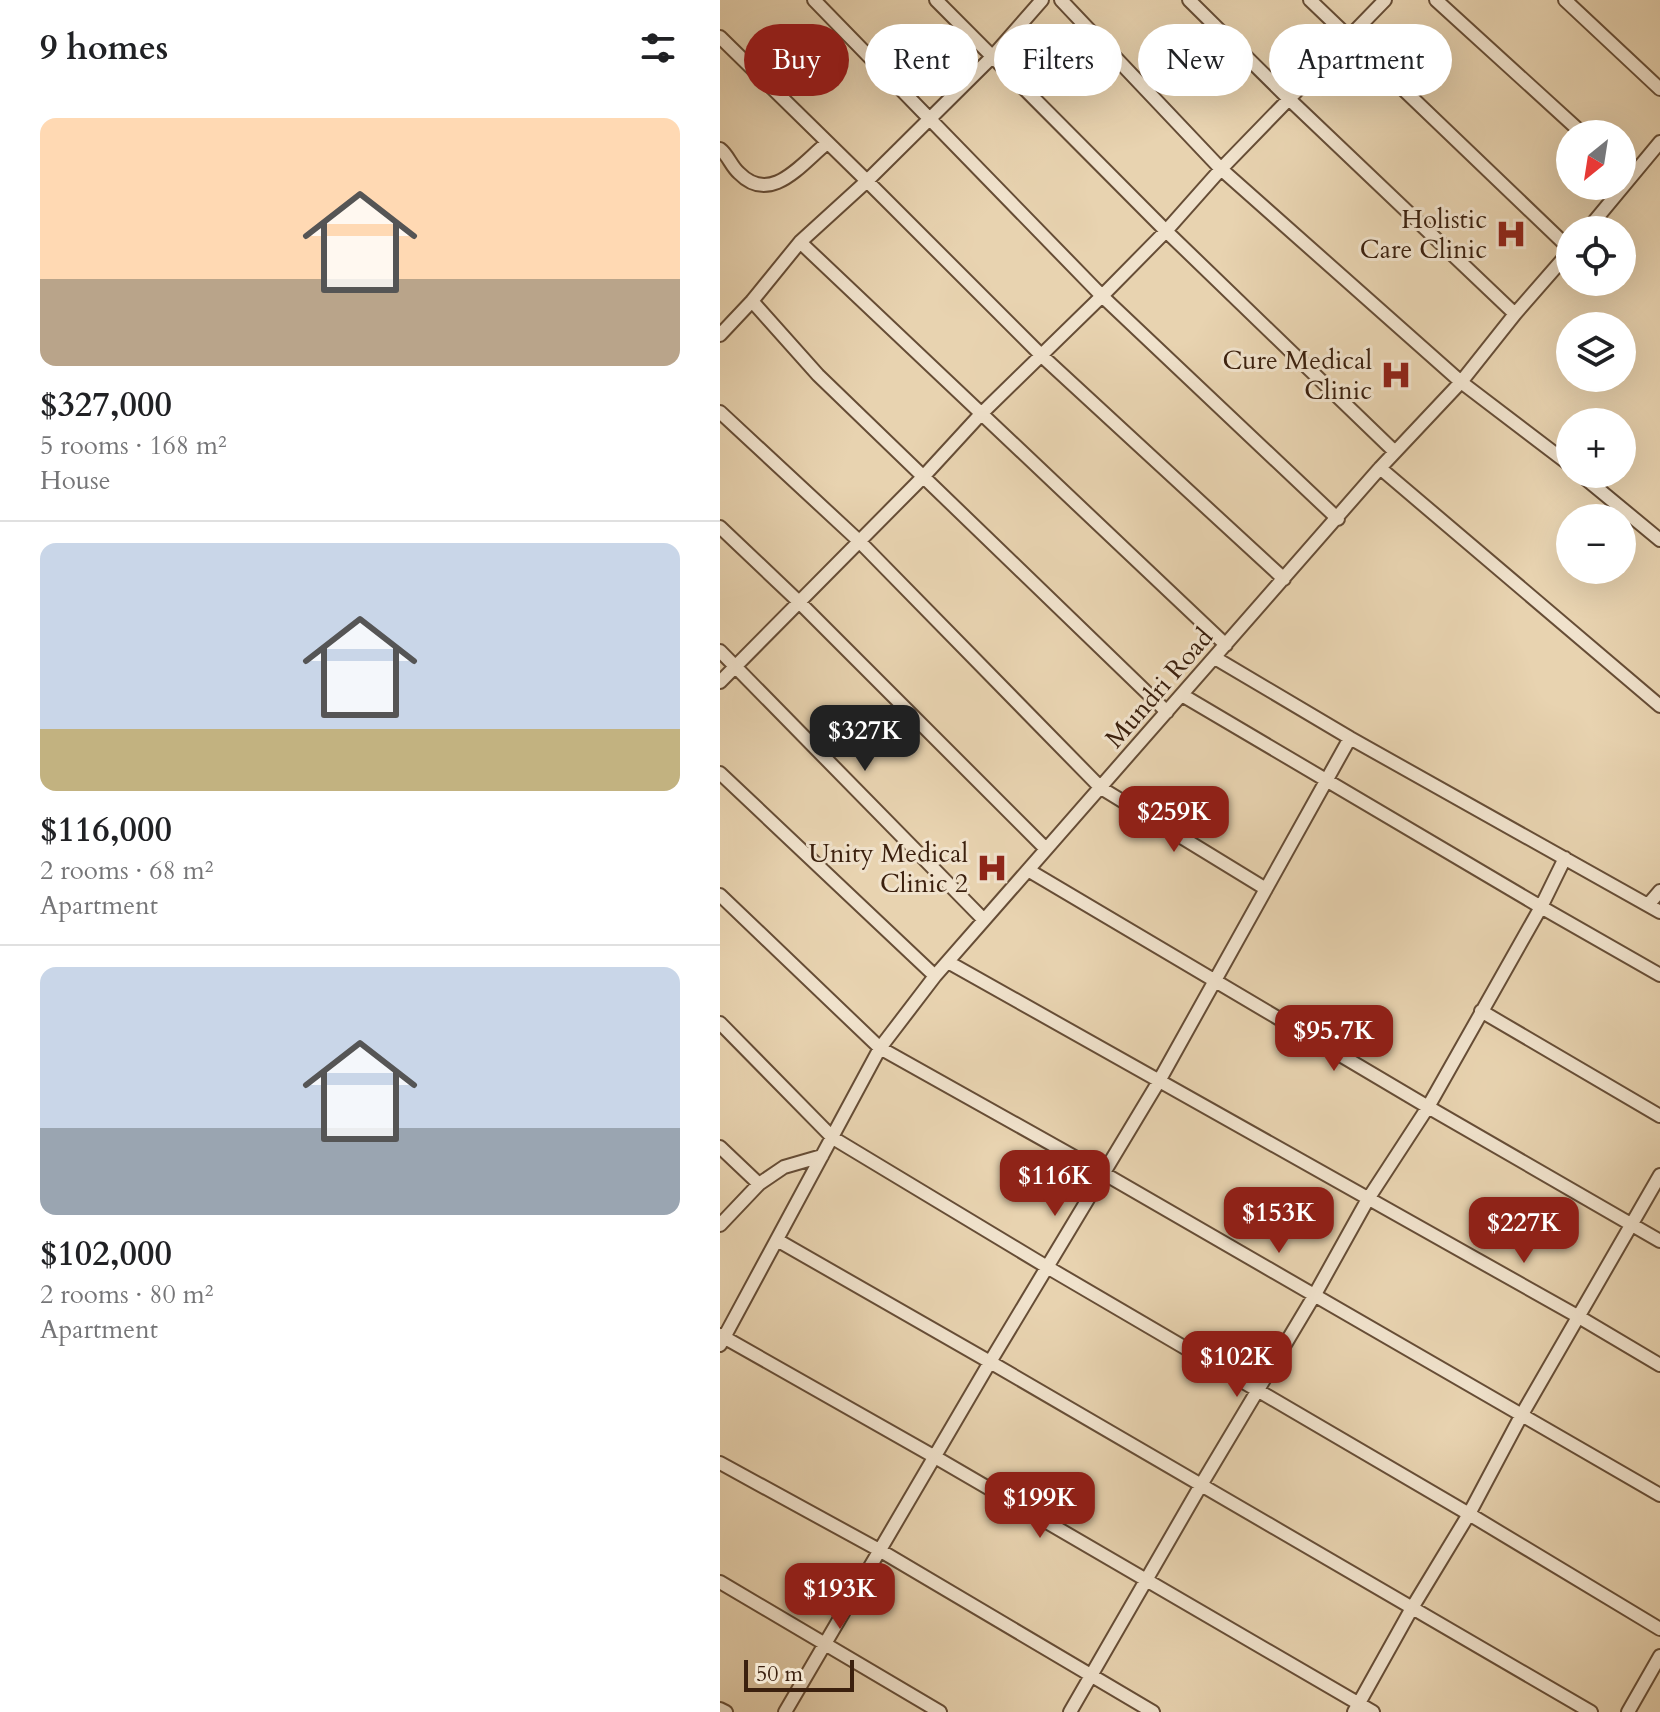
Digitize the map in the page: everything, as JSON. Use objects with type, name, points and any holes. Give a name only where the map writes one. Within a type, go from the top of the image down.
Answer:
[{"type":"street","points":[[814,0],[1102,296],[1338,519]]},
{"type":"street","points":[[936,0],[1166,231],[1395,452]]},
{"type":"street","points":[[720,335],[800,242],[867,181],[993,56],[1042,0]]},
{"type":"street","points":[[1061,0],[1221,169],[1461,382],[1556,453]]},
{"type":"street","points":[[1189,0],[1515,314]]},
{"type":"street","points":[[1310,0],[1335,24]]},
{"type":"street","points":[[1362,24],[1385,0]]},
{"type":"street","points":[[1436,0],[1568,120]]},
{"type":"street","points":[[1565,0],[1660,89]]},
{"type":"street","points":[[720,37],[1042,356],[1284,579]]},
{"type":"street","points":[[720,682],[923,477],[980,415],[1166,231],[1292,96]]},
{"type":"street","points":[[1409,96],[1556,237]]},
{"type":"street","points":[[1636,164],[1660,142]]},
{"type":"street","points":[[720,149],[738,173],[762,187],[776,184],[827,143]]},
{"type":"street","points":[[720,171],[738,173]]},
{"type":"street","points":[[800,242],[1226,645]]},
{"type":"street","name":"Mundri Road","points":[[722,1339],[880,1048],[935,976],[1380,468],[1461,382],[1556,266]]},
{"type":"street","points":[[752,301],[818,375],[1167,712]]},
{"type":"street","points":[[720,412],[859,541],[1101,788],[1266,889]]},
{"type":"street","points":[[1380,468],[1660,706]]},
{"type":"street","points":[[1597,488],[1660,540]]},
{"type":"street","points":[[720,527],[1046,849]]},
{"type":"street","points":[[720,651],[984,920]]},
{"type":"street","points":[[1215,658],[1350,738],[1654,909],[1660,891]]},
{"type":"street","points":[[1182,695],[1660,975]]},
{"type":"street","points":[[785,1712],[1159,1081],[1350,738]]},
{"type":"street","points":[[720,773],[935,976]]},
{"type":"street","points":[[1070,1712],[1368,1199],[1428,1107],[1541,907],[1565,858]]},
{"type":"street","points":[[1028,870],[1214,982],[1660,1241]]},
{"type":"street","points":[[720,895],[880,1048],[1103,1173],[1660,1495]]},
{"type":"street","points":[[948,962],[1660,1365]]},
{"type":"street","points":[[1481,1011],[1660,1116]]},
{"type":"street","points":[[720,1023],[833,1138],[1660,1629]]},
{"type":"street","points":[[720,1147],[759,1184]]},
{"type":"street","points":[[720,1225],[759,1184],[784,1167],[822,1156]]},
{"type":"street","points":[[1356,1708],[1660,1175]]},
{"type":"street","points":[[777,1240],[1591,1712]]},
{"type":"street","points":[[722,1339],[935,1457],[1356,1708],[1373,1712]]},
{"type":"street","points":[[720,1463],[881,1551],[1153,1712]]},
{"type":"street","points":[[720,1582],[940,1712]]},
{"type":"street","points":[[1628,1712],[1660,1656]]},
{"type":"street","points":[[720,1709],[726,1712]]},
{"type":"place","name":"Holistic Care Clinic","points":[[1511,234]]},
{"type":"place","name":"Cure Medical Clinic","points":[[1396,375]]},
{"type":"place","name":"Unity Medical Clinic 2","points":[[992,868]]}]
